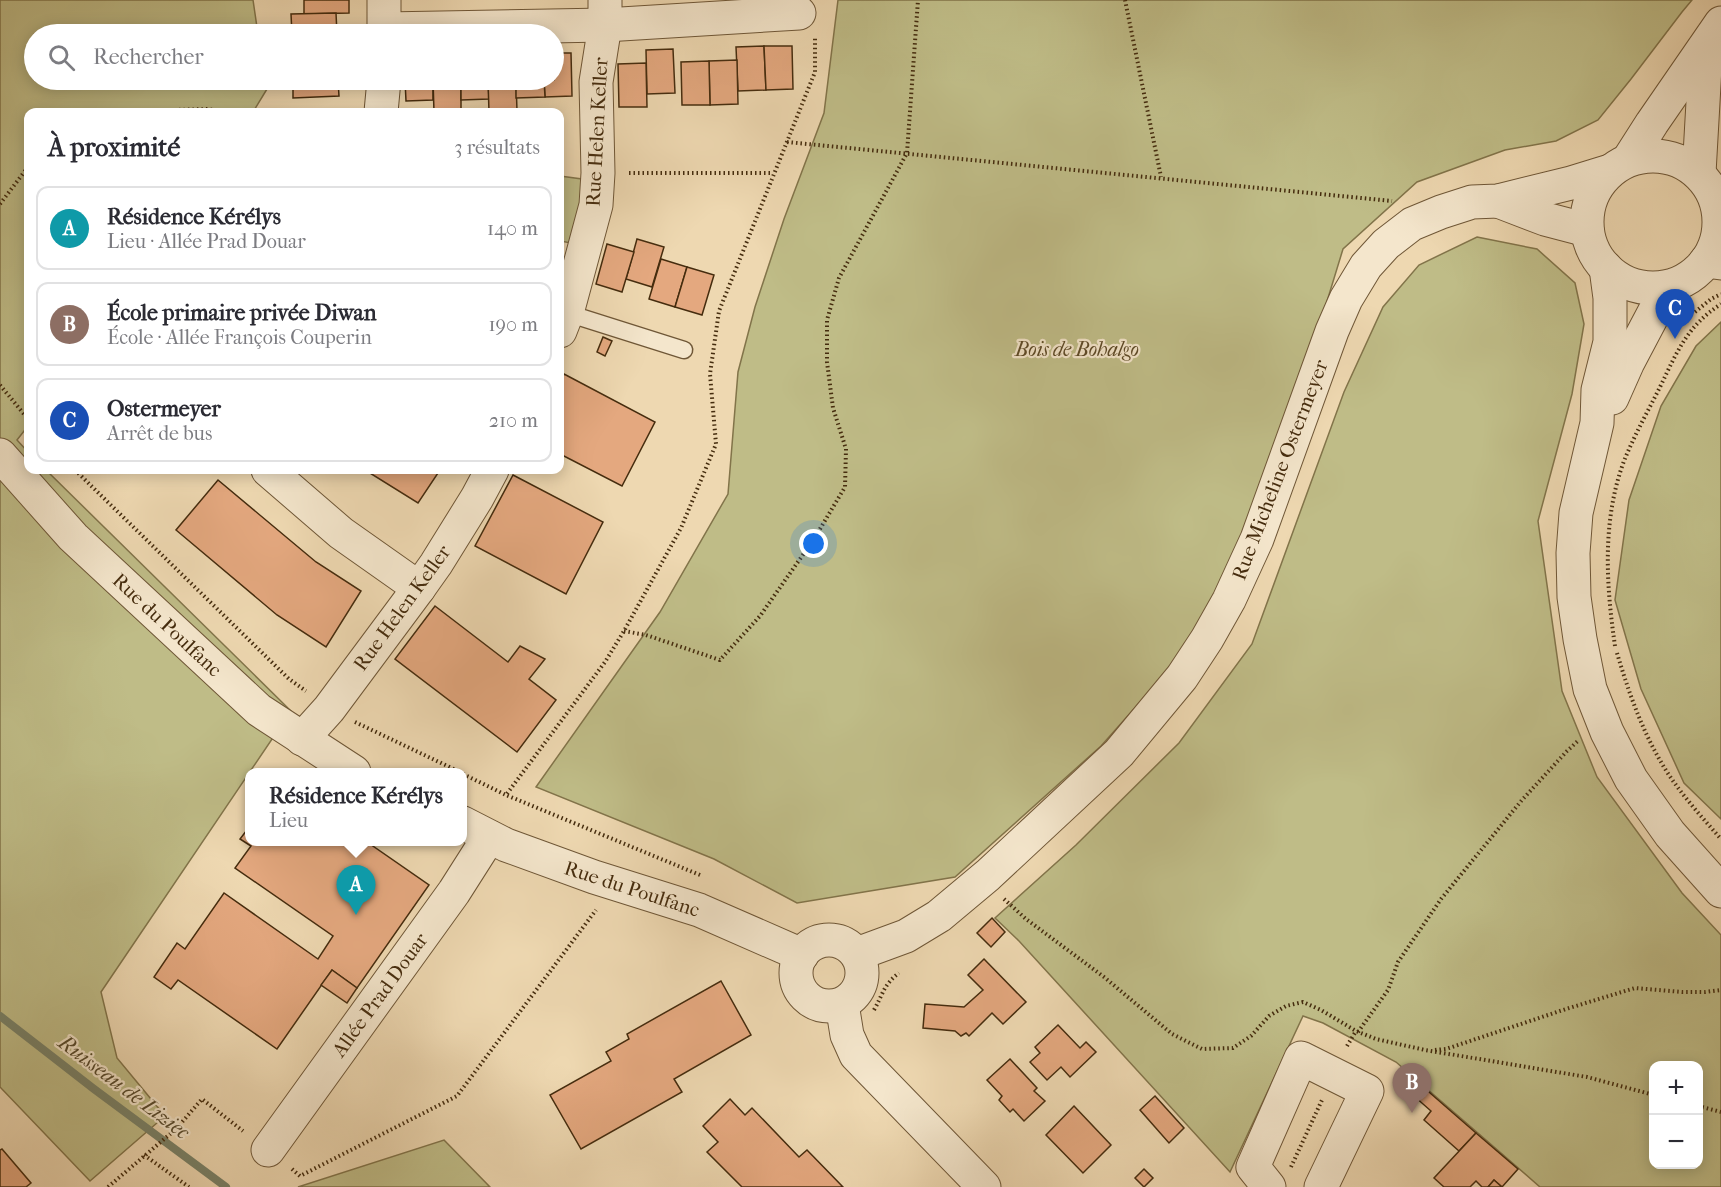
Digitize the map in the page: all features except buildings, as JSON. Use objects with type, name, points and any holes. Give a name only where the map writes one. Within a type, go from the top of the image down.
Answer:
[{"type":"street","points":[[384,21],[605,13],[807,22]]},
{"type":"street","name":"Rue Helen Keller","points":[[564,318],[596,205],[598,173],[596,82],[605,13]]},
{"type":"street","points":[[1620,165],[1648,155],[1666,156],[1684,162],[1699,173],[1710,187],[1719,205],[1720,221],[1715,242],[1714,262],[1675,285],[1656,288],[1638,286],[1620,279],[1606,268],[1594,251],[1587,230],[1588,208],[1596,188],[1620,165],[1713,35]]},
{"type":"street","points":[[1699,173],[1713,35]]},
{"type":"street","points":[[381,108],[383,90]]},
{"type":"street","name":"Rue Micheline Ostermeyer","points":[[856,954],[906,936],[939,916],[988,875],[1119,753],[1182,677],[1229,600],[1257,539],[1332,331],[1346,299],[1366,266],[1386,244],[1412,224],[1441,212],[1472,202],[1498,201],[1571,183],[1620,165]]},
{"type":"street","name":"Rue Micheline Ostermeyer","points":[[1498,201],[1545,219],[1587,230]]},
{"type":"street","points":[[1606,268],[1610,298],[1610,342],[1598,390],[1597,423],[1576,513],[1573,553],[1580,639],[1590,689],[1607,732],[1631,779],[1670,834],[1721,891]]},
{"type":"street","points":[[1597,423],[1614,395],[1628,362],[1657,307],[1675,285]]},
{"type":"street","name":"Rue du Poulfanc","points":[[0,455],[73,537],[259,710],[348,768]]},
{"type":"street","points":[[273,474],[341,533],[419,588]]},
{"type":"street","name":"Rue Helen Keller","points":[[303,739],[436,564],[490,474]]},
{"type":"street","name":"Rue du Poulfanc","points":[[476,830],[517,849],[594,877],[699,910],[802,955]]},
{"type":"street","name":"Allée Prad Douar","points":[[268,1150],[454,892],[476,830]]},
{"type":"street","points":[[829,940],[840,942],[856,954],[861,963],[861,983],[851,999],[833,1006],[815,1003],[801,990],[796,973],[802,955],[809,947],[829,940]]},
{"type":"street","points":[[842,1004],[847,1035],[855,1055],[984,1187]]},
{"type":"street","points":[[1278,1180],[1253,1167],[1300,1058],[1367,1091],[1321,1187]]},
{"type":"lane","points":[[564,322],[684,350]]},
{"type":"path","points":[[624,631],[646,635],[720,660],[760,616],[814,539],[845,487],[846,449],[833,408],[827,362],[827,320],[839,278],[907,153],[918,0]]},
{"type":"path","points":[[1125,0],[1161,177]]},
{"type":"path","points":[[506,795],[605,662],[624,631],[681,528],[716,444],[710,374],[719,311],[815,72],[807,22]]},
{"type":"path","points":[[787,142],[1397,201]]},
{"type":"path","points":[[0,204],[24,172]]},
{"type":"path","points":[[598,173],[773,173]]},
{"type":"path","points":[[1692,315],[1711,299],[1721,294]]},
{"type":"path","points":[[1721,304],[1698,321],[1687,336],[1625,461],[1618,482],[1608,534],[1607,578],[1616,652],[1639,716],[1660,762],[1688,801],[1721,839]]},
{"type":"path","points":[[0,385],[24,414]]},
{"type":"path","points":[[79,474],[289,679],[328,709],[451,768]]},
{"type":"path","points":[[1349,1041],[1388,990],[1398,962],[1441,899],[1528,792],[1584,736]]},
{"type":"path","points":[[467,776],[506,795],[701,876]]},
{"type":"path","points":[[108,1187],[176,1129],[202,1099],[300,1176],[457,1096],[616,884]]},
{"type":"path","points":[[999,895],[1026,919],[1104,977],[1172,1034],[1202,1048],[1233,1048],[1251,1036],[1269,1016],[1286,1006],[1304,1002],[1376,1039],[1425,1050],[1587,1077],[1649,1094]]},
{"type":"path","points":[[1425,1050],[1446,1049],[1635,988],[1682,992],[1721,990]]},
{"type":"path","points":[[1278,1180],[1325,1094]]},
{"type":"path","points":[[1703,1107],[1721,1112]]},
{"type":"path","points":[[144,1155],[189,1187]]},
{"type":"green space","points":[[0,0],[253,0],[257,24],[24,24],[24,90],[266,90],[255,108],[24,108],[24,431],[17,440],[24,448],[24,474],[50,474],[291,711],[252,768],[245,768],[245,779],[101,992],[117,1058],[165,1116],[90,1181],[0,1087]]},
{"type":"green space","name":"Bois de Bohalgo","points":[[838,0],[1692,0],[1598,120],[1556,141],[1505,150],[1417,182],[1343,249],[1268,494],[1197,638],[1101,746],[955,877],[797,903],[714,859],[536,787],[660,612],[728,494],[738,372],[755,307],[784,219],[824,113]]},
{"type":"green space","points":[[564,177],[589,180],[576,244],[564,242]]},
{"type":"green space","points":[[1477,237],[1537,249],[1575,283],[1584,324],[1572,394],[1538,521],[1562,691],[1597,777],[1682,893],[1721,935],[1721,1187],[1540,1187],[1396,1062],[1323,1023],[1303,1016],[1230,1172],[1019,941],[995,918],[1076,845],[1179,743],[1252,644],[1344,392],[1383,307],[1419,265]]},
{"type":"green space","points":[[1721,322],[1721,819],[1684,783],[1641,689],[1615,600],[1629,500],[1661,406],[1696,346]]},
{"type":"green space","points":[[444,1140],[490,1187],[298,1187]]},
{"type":"waterway","name":"Ruisseau de Liziec","points":[[0,1016],[226,1187]]},
{"type":"place","name":"Ostermeyer","points":[[1675,339]]},
{"type":"place","name":"Résidence Kérélys","points":[[356,915]]},
{"type":"place","name":"École primaire privée Diwan","points":[[1412,1113]]}]
